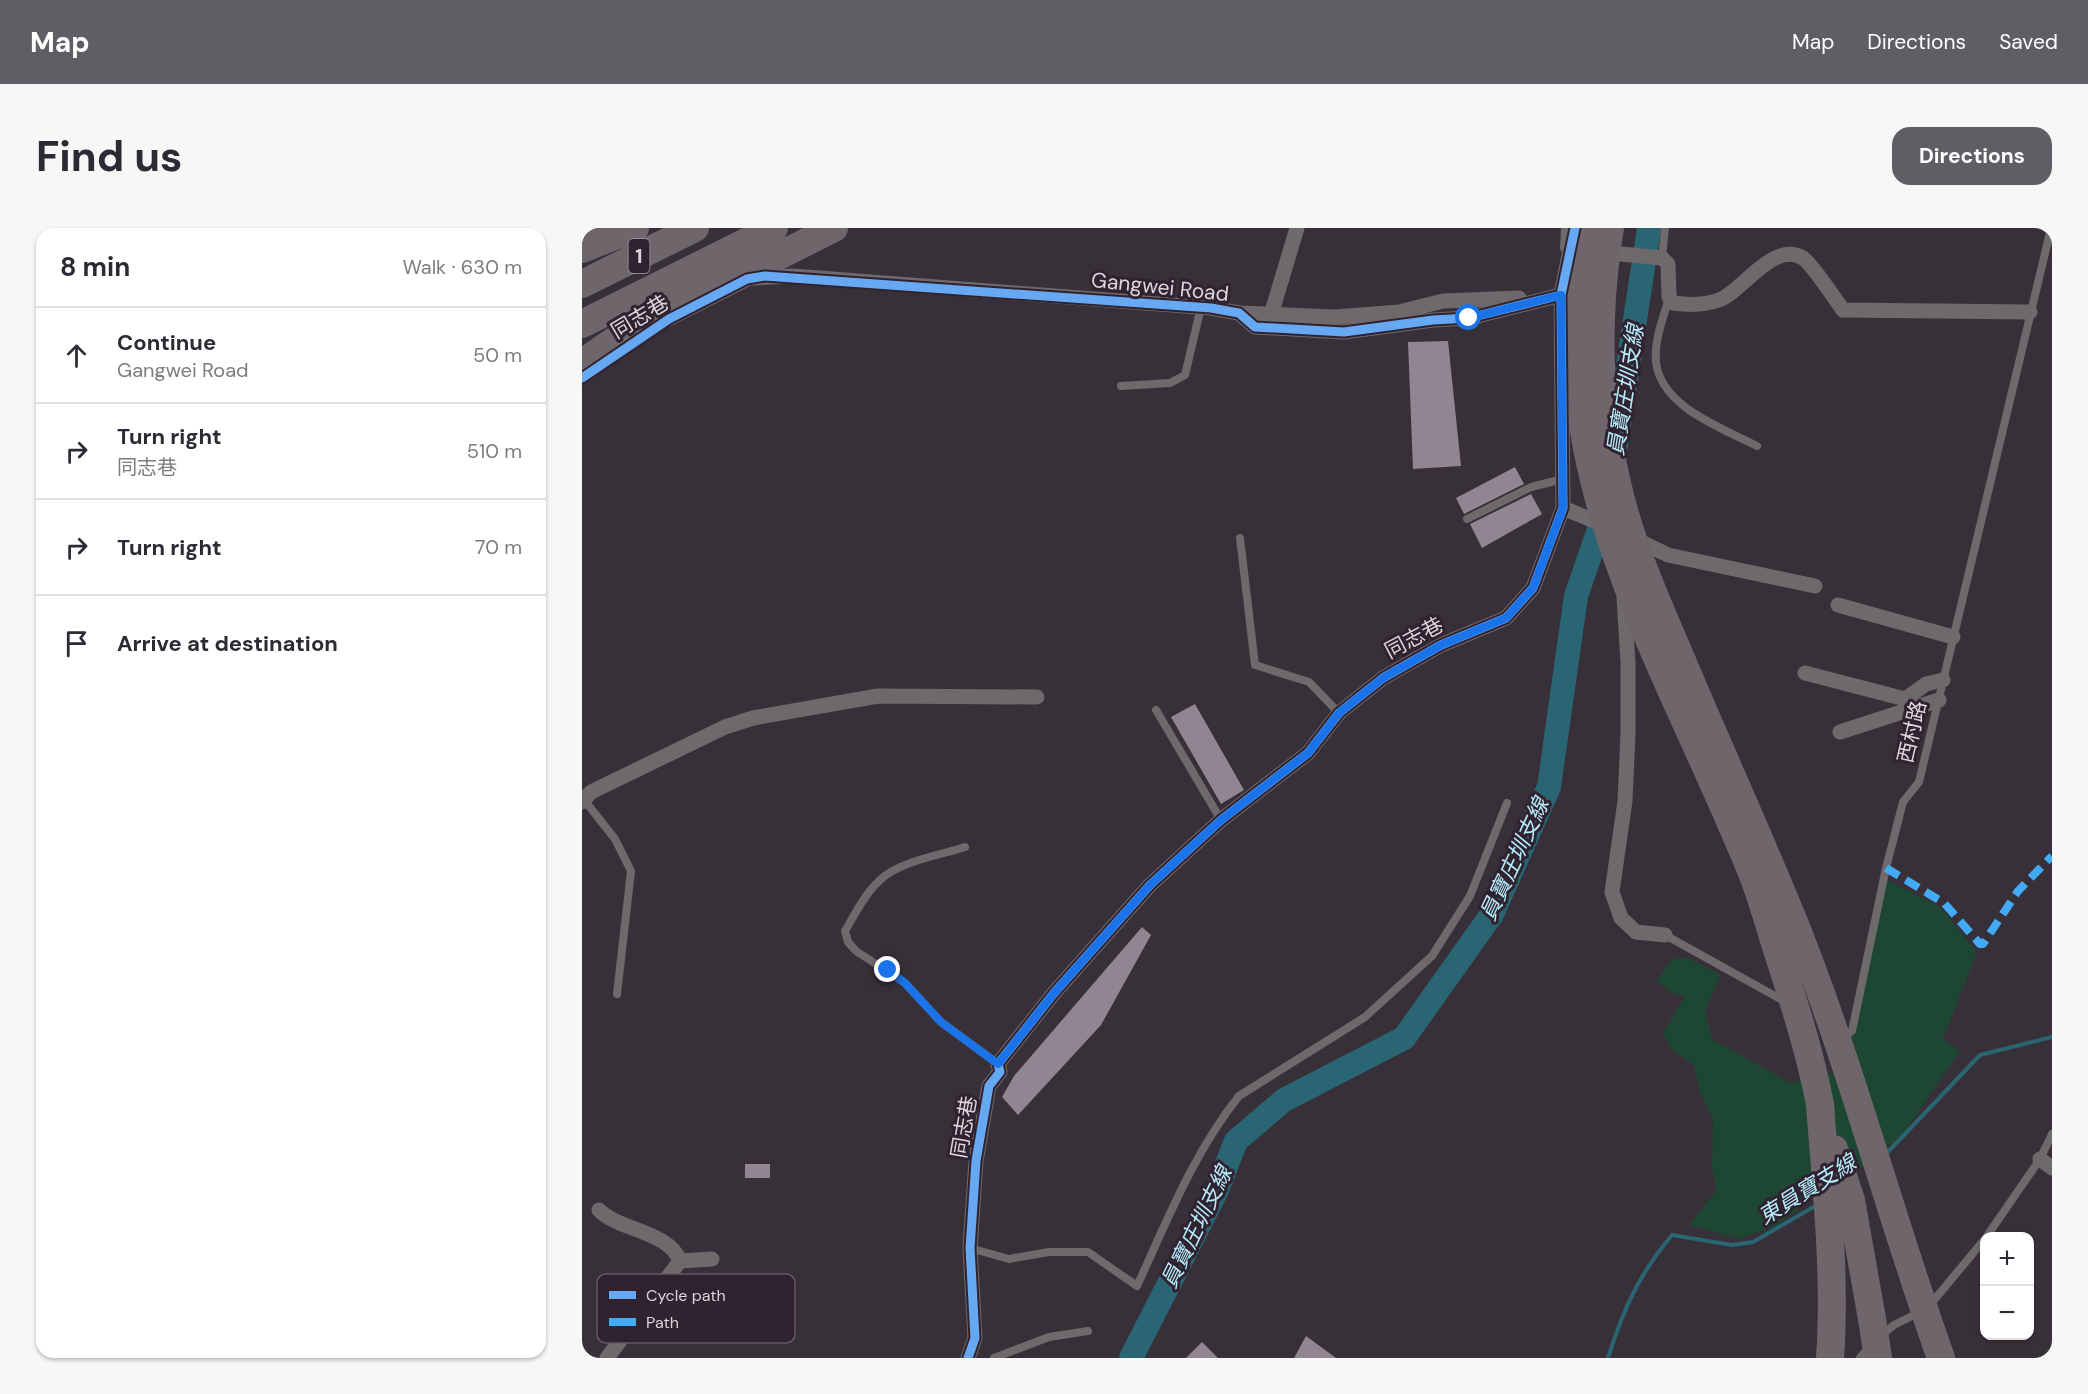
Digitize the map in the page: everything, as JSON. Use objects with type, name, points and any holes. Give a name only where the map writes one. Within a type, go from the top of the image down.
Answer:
[{"type":"highway","points":[[582,249],[635,228]]},
{"type":"highway","name":"1","points":[[582,284],[695,228]]},
{"type":"highway","name":"1","points":[[582,324],[774,228]]},
{"type":"highway","points":[[582,363],[624,334],[834,228]]},
{"type":"highway","points":[[1586,228],[1576,295],[1574,356],[1585,443],[1600,509],[1627,588],[1754,879],[1811,1060],[1820,1104],[1851,1200],[1878,1358]]},
{"type":"highway","points":[[1614,240],[1601,296],[1600,354],[1607,435],[1625,513],[1646,577],[1796,928],[1846,1067],[1914,1282],[1941,1358]]},
{"type":"highway","points":[[1820,1104],[1831,1244],[1833,1322],[1830,1358]]},
{"type":"highway","points":[[1914,1282],[1922,1358]]},
{"type":"street","points":[[1271,315],[1297,228]]},
{"type":"street","points":[[1239,313],[1335,317],[1399,312],[1443,301],[1561,295],[1575,228]]},
{"type":"street","points":[[1570,252],[1614,240],[1660,257],[1668,264],[1669,297],[1673,303],[1721,299],[1762,266],[1780,257],[1792,256],[1803,258],[1844,310],[2030,312]]},
{"type":"street","name":"Gangwei Road","points":[[687,310],[747,279],[765,276],[1201,307],[1239,313],[1255,327],[1344,332],[1433,320],[1469,318],[1561,295]]},
{"type":"street","name":"同志巷","points":[[968,1358],[975,1338],[970,1248],[976,1161],[989,1086],[1000,1072],[998,1064],[1054,993],[1150,885],[1221,820],[1308,753],[1339,713],[1383,678],[1441,645],[1506,618],[1533,588],[1563,508],[1561,295]]},
{"type":"street","name":"同志巷","points":[[582,378],[618,351],[687,310]]},
{"type":"street","points":[[1563,508],[1626,534],[1668,555],[1815,586]]},
{"type":"street","points":[[1626,534],[1623,606],[1628,663],[1628,734],[1625,801],[1612,892],[1621,918],[1636,932],[1665,935]]},
{"type":"street","points":[[1838,605],[1953,637]]},
{"type":"street","points":[[1805,674],[1905,699],[1926,684],[1943,680]]},
{"type":"street","points":[[583,801],[591,792],[725,727],[753,718],[878,696],[1038,697]]},
{"type":"street","points":[[1840,732],[1939,699]]},
{"type":"street","points":[[599,1210],[654,1237],[677,1254],[680,1261]]},
{"type":"street","points":[[670,1274],[680,1261],[712,1259]]},
{"type":"street","points":[[607,1358],[618,1343]]},
{"type":"lane","points":[[1561,295],[1565,228]]},
{"type":"lane","points":[[1660,257],[1665,228]]},
{"type":"lane","name":"西村路","points":[[1826,1024],[1846,1035],[1852,1031],[1886,867],[1904,802],[1919,782],[2052,228]]},
{"type":"lane","points":[[1669,297],[1657,337],[1656,364],[1668,392],[1698,415],[1756,446]]},
{"type":"lane","points":[[1121,386],[1170,383],[1185,375],[1201,307]]},
{"type":"lane","points":[[1467,519],[1531,487],[1563,479]]},
{"type":"lane","points":[[1240,538],[1255,665],[1309,681],[1339,713]]},
{"type":"lane","points":[[1156,710],[1221,820]]},
{"type":"lane","points":[[583,801],[615,839],[631,871],[617,994]]},
{"type":"lane","points":[[970,1248],[1009,1259],[1049,1252],[1088,1252],[1137,1286],[1194,1163],[1229,1108],[1239,1096],[1365,1017],[1432,956],[1470,896],[1507,802]]},
{"type":"lane","points":[[965,848],[922,860],[886,876],[860,903],[845,931],[848,942],[856,951],[905,983],[941,1022],[998,1064]]},
{"type":"lane","points":[[1665,935],[1805,1013]]},
{"type":"lane","points":[[1991,1232],[2046,1163],[2052,1134]]},
{"type":"lane","points":[[1860,1358],[1894,1324],[1921,1312],[1938,1298],[1980,1246]]},
{"type":"lane","points":[[994,1358],[1049,1337],[1088,1331]]},
{"type":"green space","points":[[1887,880],[1940,907],[1977,952],[1943,1039],[1960,1051],[1903,1134],[1849,1178],[1823,1190],[1778,1225],[1739,1239],[1689,1225],[1716,1190],[1712,1169],[1713,1120],[1700,1092],[1694,1065],[1672,1050],[1663,1033],[1685,996],[1671,993],[1657,980],[1672,959],[1688,958],[1721,975],[1705,1011],[1712,1039],[1791,1083],[1847,1070],[1850,1030]]},
{"type":"building","points":[[1448,341],[1461,466],[1413,469],[1408,342]]},
{"type":"building","points":[[1515,467],[1524,484],[1464,514],[1456,498]]},
{"type":"building","points":[[1531,494],[1542,514],[1482,548],[1470,524]]},
{"type":"building","points":[[1195,704],[1244,790],[1221,804],[1171,717]]},
{"type":"building","points":[[1142,927],[1151,935],[1101,1025],[1018,1115],[1002,1097],[1014,1076]]},
{"type":"building","points":[[745,1164],[770,1164],[770,1178],[745,1178]]},
{"type":"building","points":[[1306,1336],[1336,1358],[1294,1358]]},
{"type":"building","points":[[1202,1342],[1218,1358],[1186,1358]]},
{"type":"waterway","name":"員寶庄圳支線","points":[[1615,451],[1649,228]]},
{"type":"waterway","name":"員寶庄圳支線","points":[[1131,1358],[1216,1192],[1236,1141],[1284,1100],[1404,1038],[1492,914],[1549,787],[1576,596],[1607,506]]},
{"type":"waterway","name":"東員寶支線","points":[[1885,1155],[1980,1055],[2052,1037]]},
{"type":"waterway","name":"東員寶支線","points":[[1608,1358],[1633,1293],[1650,1264],[1672,1235],[1732,1245],[1753,1242],[1817,1205]]},
{"type":"marked path","points":[[1886,868],[1944,903],[1980,944],[1983,944],[2018,891],[2052,856]]},
{"type":"cycle path","points":[[968,1358],[975,1338],[970,1248],[976,1161],[989,1086],[1000,1072],[998,1064],[1054,993],[1150,885],[1221,820],[1308,753],[1339,713],[1383,678],[1441,645],[1506,618],[1533,588],[1563,508],[1561,295],[1575,228]]},
{"type":"cycle path","points":[[582,378],[669,319],[747,279],[765,276],[1211,308],[1239,313],[1255,327],[1344,332],[1433,320],[1469,318],[1561,295]]},
{"type":"route","points":[[888,970],[905,983],[941,1022],[998,1064],[1054,993],[1150,885],[1221,820],[1308,753],[1339,713],[1383,678],[1441,645],[1506,618],[1533,588],[1563,508],[1561,295],[1469,318]]}]
